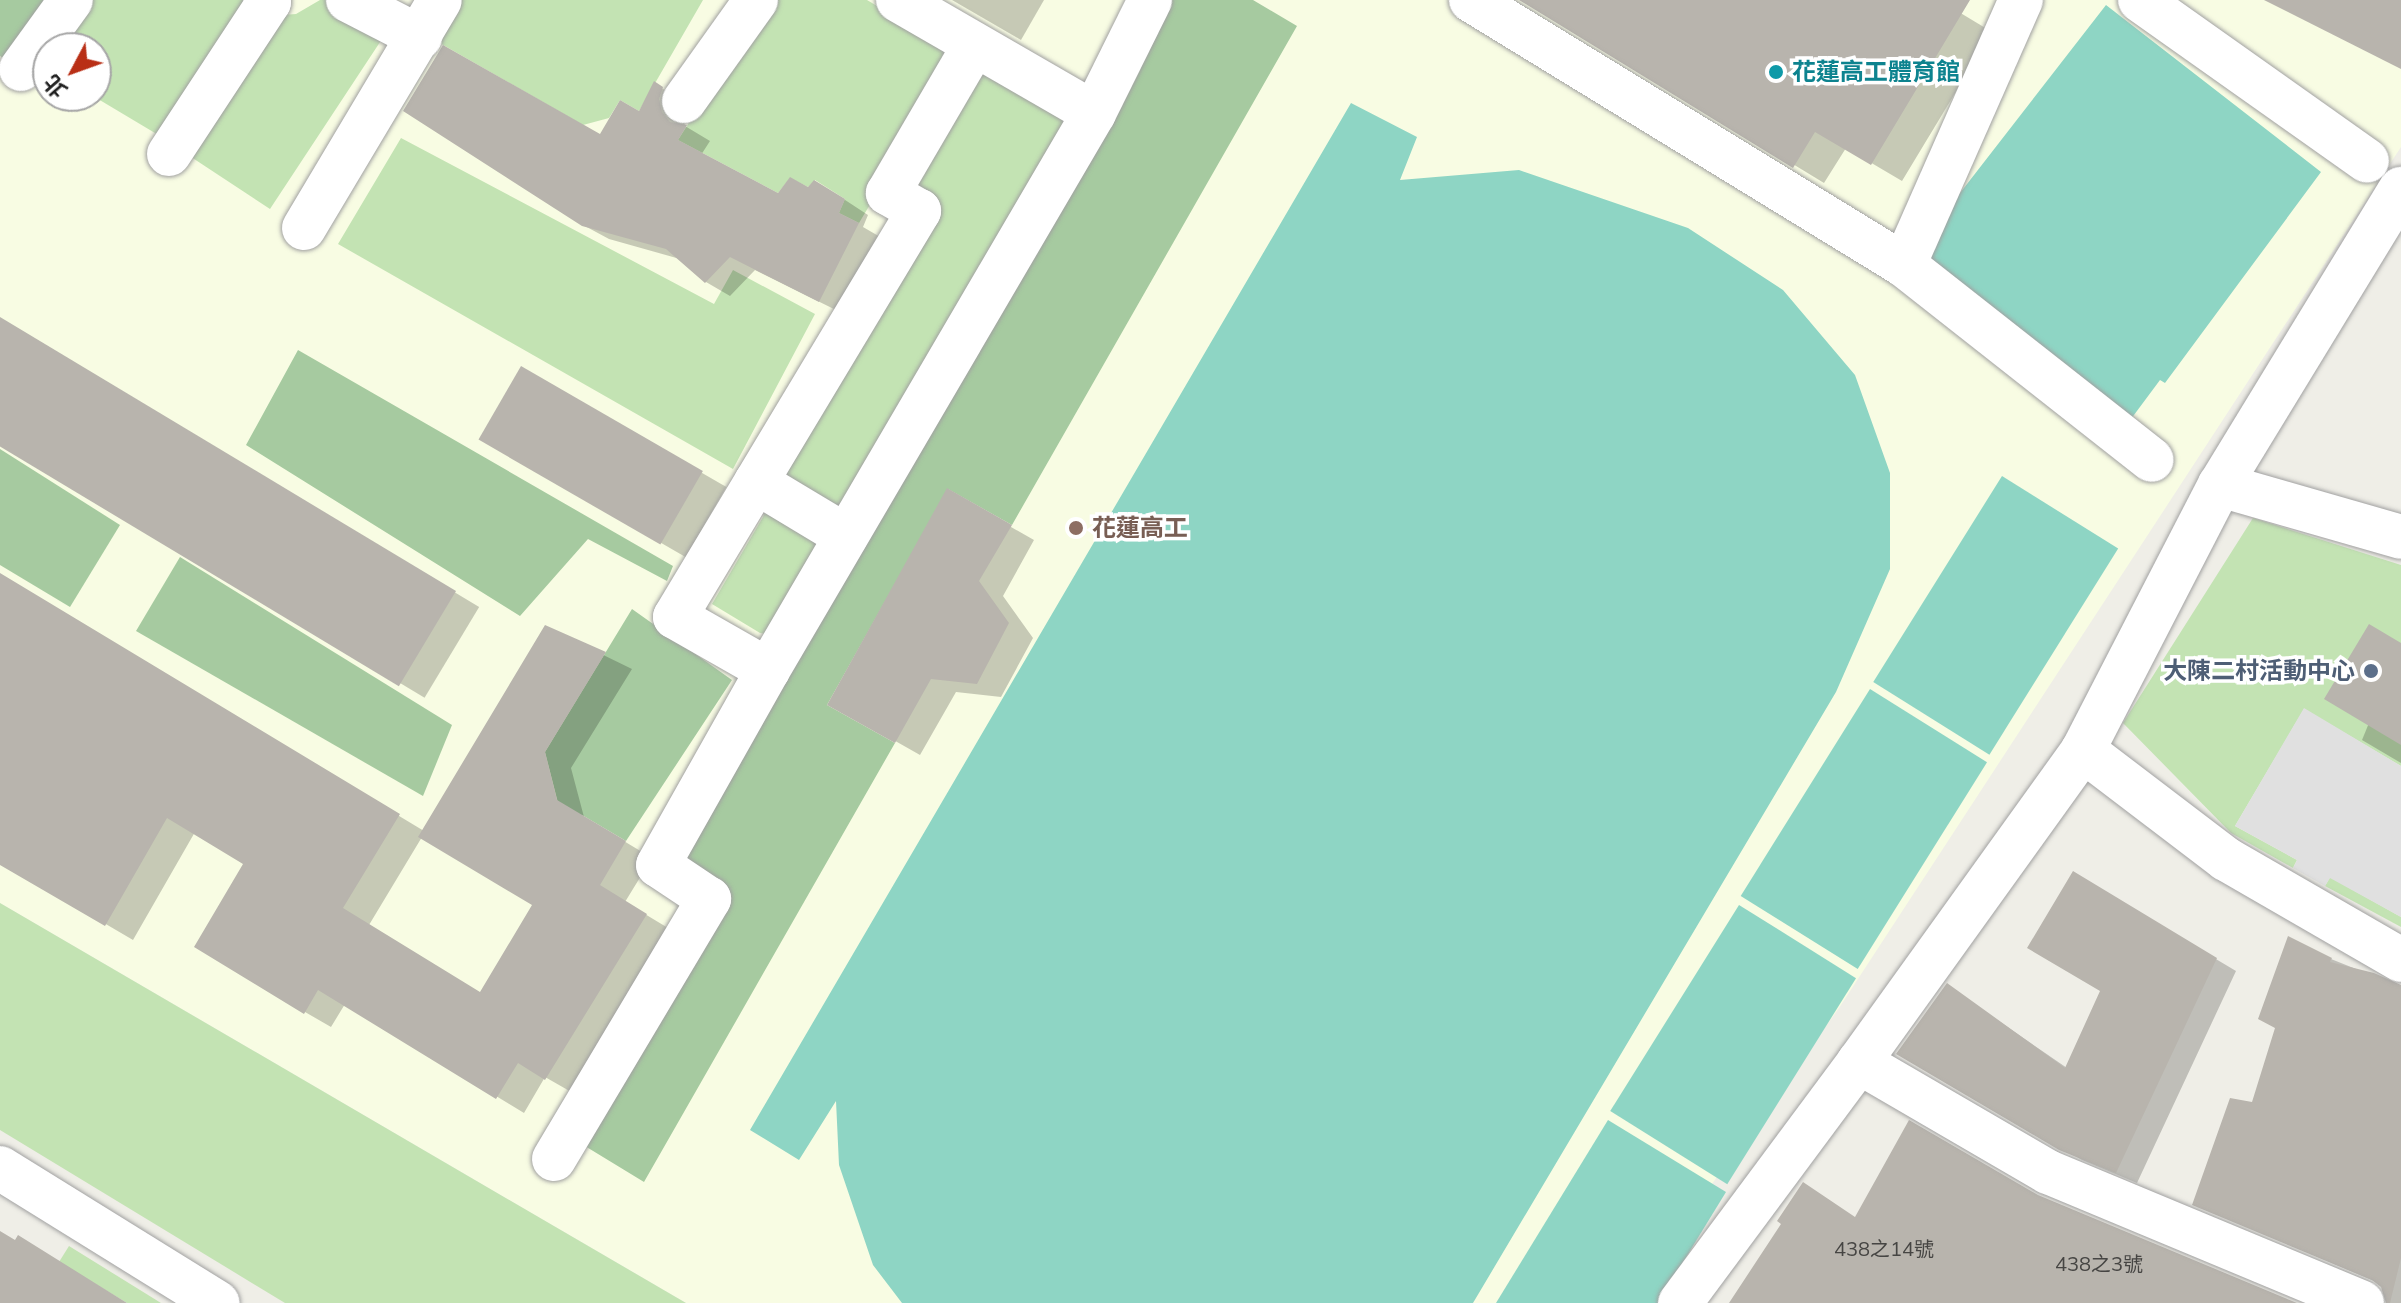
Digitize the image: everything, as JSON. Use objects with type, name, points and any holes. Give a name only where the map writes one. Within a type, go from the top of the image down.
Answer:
[{"type":"street","points":[[21,69],[71,0]]},
{"type":"street","points":[[304,228],[430,19],[348,0]]},
{"type":"street","points":[[684,101],[756,0]]},
{"type":"street","points":[[898,0],[1094,113]]},
{"type":"street","points":[[554,1159],[709,899],[658,865],[768,670],[1094,113],[1150,0]]},
{"type":"street","points":[[1471,0],[1904,265],[2152,460]]},
{"type":"street","points":[[1904,265],[2021,0]]},
{"type":"street","points":[[2140,0],[2367,161]]},
{"type":"street","points":[[169,154],[279,1]]},
{"type":"street","points":[[768,670],[675,617],[919,211],[888,193],[974,46]]},
{"type":"street","points":[[1680,1303],[1859,1062],[2083,750],[2220,485],[2401,189]]},
{"type":"street","points":[[756,482],[846,536]]},
{"type":"street","points":[[2220,485],[2401,537]]},
{"type":"street","points":[[2083,750],[2226,859],[2401,960]]},
{"type":"street","points":[[1859,1062],[2048,1172],[2362,1303]]},
{"type":"street","points":[[0,1168],[218,1303]]},
{"type":"shaded area","name":"花蓮高工","points":[[0,0],[2401,0],[2401,147],[1839,1008],[1626,1303],[686,1303],[0,903]]},
{"type":"shaded area","points":[[2304,708],[2401,766],[2401,917],[2330,878],[2325,886],[2293,868],[2297,860],[2235,826]]},
{"type":"green space","points":[[0,0],[71,0],[48,32],[32,32],[32,54],[21,69],[0,56]]},
{"type":"green space","points":[[81,0],[256,0],[165,139],[112,107],[112,32],[61,32]]},
{"type":"green space","points":[[320,0],[327,0],[386,33],[270,209],[182,151],[282,15],[296,14]]},
{"type":"green space","points":[[460,0],[703,0],[639,111],[620,100],[609,118],[583,125],[438,42]]},
{"type":"green space","points":[[767,0],[867,0],[959,55],[859,223],[839,213],[845,199],[815,180],[808,187],[790,178],[778,193],[678,140]]},
{"type":"green space","points":[[1170,0],[1253,0],[1297,26],[1012,525],[948,489],[827,705],[895,743],[644,1182],[580,1143],[729,893],[672,857]]},
{"type":"green space","points":[[2106,5],[2321,172],[2165,383],[2160,380],[2131,419],[1915,251]]},
{"type":"green space","points":[[973,66],[1075,127],[843,516],[772,473],[930,210],[900,191]]},
{"type":"green space","points":[[1351,103],[1417,137],[1400,180],[1519,170],[1688,228],[1783,290],[1855,375],[1890,473],[1890,569],[1836,692],[1473,1303],[902,1303],[873,1265],[839,1165],[836,1101],[799,1160],[750,1130]]},
{"type":"green space","points":[[401,138],[714,304],[733,270],[815,314],[733,469],[338,244]]},
{"type":"green space","points":[[298,350],[673,566],[667,581],[588,539],[520,616],[246,445]]},
{"type":"green space","points":[[0,449],[120,525],[70,607],[0,565]]},
{"type":"green space","points":[[2002,476],[2118,549],[1989,755],[1873,682]]},
{"type":"green space","points":[[767,510],[831,549],[767,634],[760,633],[712,604]]},
{"type":"green space","points":[[2253,518],[2401,565],[2401,766],[2304,709],[2235,826],[2297,860],[2293,868],[2231,833],[2123,723]]},
{"type":"green space","points":[[180,557],[452,725],[423,796],[136,631]]},
{"type":"green space","points":[[632,609],[732,680],[626,841],[582,815],[567,838],[545,752]]},
{"type":"green space","points":[[1870,689],[1987,762],[1858,969],[1741,896]]},
{"type":"green space","points":[[2330,877],[2401,917],[2401,927],[2325,886]]},
{"type":"green space","points":[[0,903],[686,1303],[285,1303],[0,1130]]},
{"type":"green space","points":[[1739,905],[1856,978],[1727,1184],[1610,1111]]},
{"type":"green space","points":[[1608,1120],[1726,1192],[1658,1303],[1496,1303]]},
{"type":"green space","points":[[69,1246],[161,1303],[127,1303],[59,1262]]},
{"type":"building","name":"花蓮高工體育館","points":[[1519,0],[1970,0],[1871,165],[1815,132],[1793,168]]},
{"type":"building","points":[[2264,0],[2401,0],[2401,69]]},
{"type":"building","points":[[443,45],[600,134],[620,100],[639,111],[654,81],[663,87],[659,99],[662,112],[670,122],[687,125],[678,140],[778,193],[790,177],[808,187],[814,180],[845,199],[839,213],[859,223],[819,302],[730,257],[705,283],[666,249],[582,226],[403,111]]},
{"type":"building","points":[[0,317],[456,591],[399,686],[0,446]]},
{"type":"building","points":[[521,366],[703,471],[660,545],[478,440]]},
{"type":"building","points":[[947,488],[1012,525],[979,581],[1009,623],[977,684],[931,679],[895,743],[827,705]]},
{"type":"building","points":[[0,573],[400,814],[343,908],[480,992],[532,905],[418,837],[545,625],[606,652],[545,752],[557,800],[626,841],[600,885],[647,914],[545,1080],[518,1063],[496,1099],[318,990],[304,1014],[194,947],[243,864],[167,818],[105,926],[0,865]]},
{"type":"building","name":"大陳二村活動中心","points":[[2369,624],[2401,643],[2401,745],[2324,699]]},
{"type":"building","points":[[2073,871],[2217,958],[2116,1173],[2059,1150],[1896,1054],[1947,983],[2065,1068],[2100,991],[2027,948]]},
{"type":"building","points":[[2288,936],[2332,958],[2330,962],[2374,973],[2401,985],[2401,1258],[2390,1303],[2386,1303],[2381,1287],[2372,1280],[2192,1205],[2230,1098],[2252,1102],[2275,1028],[2258,1019]]},
{"type":"building","points":[[1909,1120],[2038,1195],[2297,1303],[1729,1303],[1781,1224],[1777,1221],[1803,1182],[1855,1217]]},
{"type":"building","points":[[0,1231],[15,1240],[18,1235],[127,1303],[0,1303]]},
{"type":"place","name":"花蓮高工體育館","points":[[1776,72]]},
{"type":"place","name":"花蓮高工","points":[[1076,528]]},
{"type":"place","name":"大陳二村活動中心","points":[[2371,671]]}]
